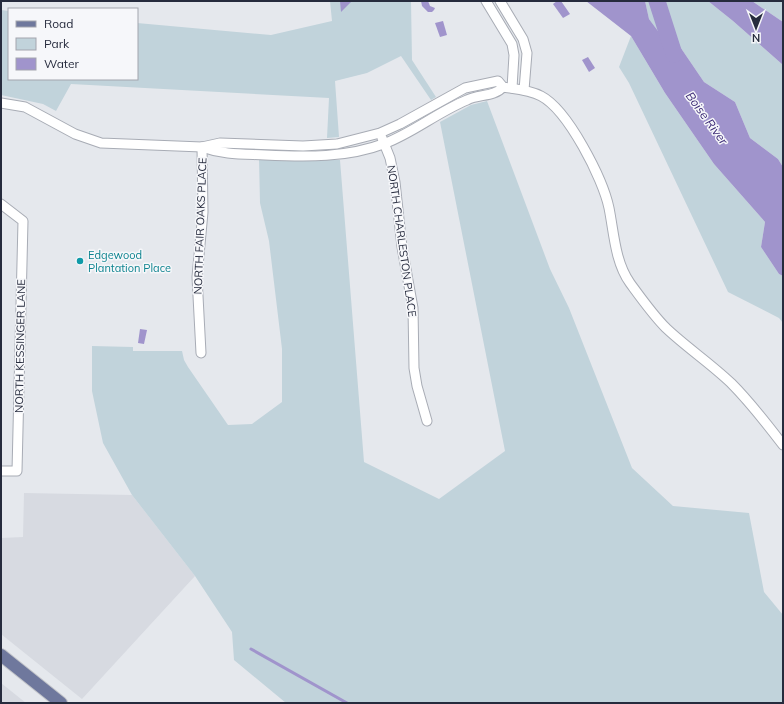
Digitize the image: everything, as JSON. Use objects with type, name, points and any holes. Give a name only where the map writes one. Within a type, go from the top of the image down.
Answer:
[{"type":"main road","points":[[1,655],[55,701]]},
{"type":"street","points":[[486,1],[512,44],[514,55],[508,88]]},
{"type":"street","points":[[500,1],[518,29],[527,53],[524,90]]},
{"type":"street","points":[[1,103],[25,107],[75,134],[101,143],[202,147],[220,143],[304,146],[330,145],[380,133],[400,124],[465,88],[498,81],[508,88],[524,90],[542,96],[557,109],[588,154],[609,206],[616,246],[623,270],[629,282],[666,328],[704,358],[731,384],[763,419],[783,445]]},
{"type":"street","points":[[202,147],[219,154],[303,157],[330,156],[384,143],[404,135],[467,100],[498,93],[508,88]]},
{"type":"street","name":"NORTH CHARLESTON PLACE","points":[[380,133],[395,182],[402,248],[413,308],[414,368],[417,386],[427,421]]},
{"type":"street","name":"NORTH FAIR OAKS PLACE","points":[[201,353],[197,271],[203,212],[202,147]]},
{"type":"street","name":"NORTH KESSINGER LANE","points":[[1,204],[23,221],[17,471],[1,471]]},
{"type":"shaded area","points":[[24,493],[132,495],[195,576],[82,699],[1,634],[1,538],[23,537]]},
{"type":"shaded area","points":[[1,683],[26,703],[1,703]]},
{"type":"green space","points":[[330,1],[411,1],[412,60],[436,97],[431,100],[401,56],[367,73],[335,81],[339,137],[327,138],[329,98],[71,84],[56,111],[43,104],[1,95],[1,10],[8,11],[8,80],[138,80],[138,23],[271,35],[332,21]]},
{"type":"green space","points":[[645,1],[708,1],[783,65],[783,167],[778,159],[750,138],[735,102],[704,82],[670,32],[661,35],[649,19]]},
{"type":"green space","points":[[752,1],[783,1],[783,22]]},
{"type":"green space","points":[[631,36],[665,93],[714,164],[765,222],[761,247],[779,274],[783,276],[783,323],[779,318],[728,292],[629,83],[619,67]]},
{"type":"green space","points":[[487,101],[550,269],[569,308],[632,468],[673,506],[749,513],[764,592],[783,615],[783,703],[286,703],[234,660],[232,632],[195,576],[132,495],[103,443],[92,391],[92,346],[133,347],[133,351],[182,351],[184,360],[188,367],[228,425],[252,424],[282,402],[282,349],[269,241],[260,203],[259,158],[340,160],[364,462],[439,499],[505,451],[440,122],[471,105]]},
{"type":"water","points":[[340,1],[352,1],[341,12]]},
{"type":"water","points":[[421,1],[428,1],[430,6],[435,8],[434,10],[432,12],[428,12],[422,6]]},
{"type":"water","points":[[557,1],[561,1],[570,14],[563,18],[553,4]]},
{"type":"water","points":[[586,1],[645,1],[649,19],[661,35],[670,32],[704,82],[735,102],[750,138],[778,159],[783,167],[783,276],[779,274],[761,247],[765,222],[714,164],[665,93],[631,36]]},
{"type":"water","points":[[708,1],[752,1],[783,22],[783,65],[733,21]]},
{"type":"water","points":[[443,21],[447,35],[440,37],[435,23]]},
{"type":"water","points":[[588,57],[595,68],[589,72],[582,60]]},
{"type":"water","points":[[140,329],[147,330],[144,344],[138,343]]},
{"type":"waterway","name":"Boise River","points":[[657,1],[674,54]]},
{"type":"waterway","points":[[251,649],[347,703]]},
{"type":"place","name":"Edgewood Plantation Place","points":[[80,261]]}]
